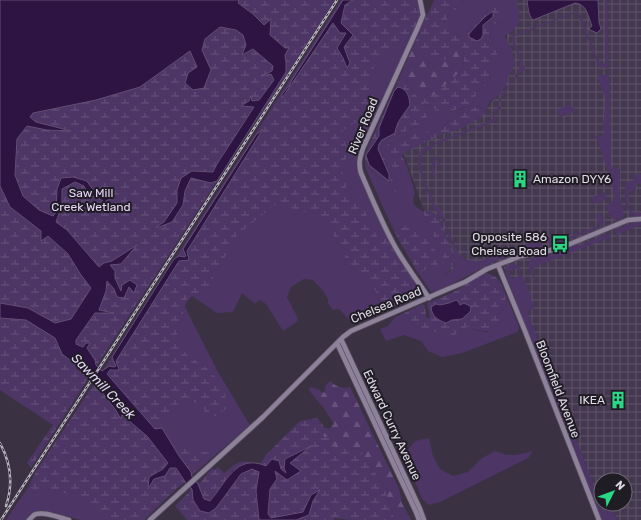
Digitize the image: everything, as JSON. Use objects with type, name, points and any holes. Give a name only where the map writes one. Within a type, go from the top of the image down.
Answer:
[{"type":"street","name":"River Road","points":[[420,0],[423,15],[363,148],[359,165],[384,226],[400,256],[429,298]]},
{"type":"street","name":"Chelsea Road","points":[[150,520],[263,417],[341,339],[351,331],[465,282],[487,269],[521,256],[548,251],[570,244],[628,220],[641,219]]},
{"type":"street","name":"Bloomfield Avenue","points":[[498,265],[599,520]]},
{"type":"street","name":"Edward Curry Avenue","points":[[341,339],[419,520]]},
{"type":"street","name":"Edward Curry Avenue","points":[[337,343],[367,400],[424,520]]},
{"type":"street","points":[[29,520],[34,515],[39,514],[69,520]]},
{"type":"shaded area","points":[[507,0],[641,0],[641,520],[603,520],[600,512],[633,512],[633,472],[593,472],[593,494],[501,261],[450,283],[402,149],[482,115],[507,80]]},
{"type":"green space","points":[[239,0],[335,0],[249,131],[286,73],[285,55],[289,48],[285,48],[270,35],[271,20],[264,25],[238,2]]},
{"type":"green space","points":[[341,0],[417,0],[419,21],[356,163],[357,169],[397,256],[338,229],[336,241],[347,251],[351,266],[372,284],[384,310],[360,323],[356,320],[353,323],[339,309],[333,310],[323,291],[313,280],[304,279],[291,287],[287,297],[298,318],[298,321],[283,331],[266,304],[260,300],[255,304],[242,293],[233,312],[217,313],[192,296],[184,305],[218,372],[250,425],[192,475],[102,372]]},
{"type":"green space","points":[[353,0],[417,0],[420,12],[419,21],[406,38],[386,51],[375,64],[370,83],[376,106],[366,116],[342,131],[348,152],[342,170],[348,193],[365,211],[380,242],[384,236],[420,289],[422,296],[418,299],[384,310],[372,284],[351,266],[343,263],[347,251],[336,241],[327,220],[300,210],[275,205],[237,235],[208,287],[187,299],[176,339],[186,354],[208,369],[225,388],[226,409],[214,417],[206,413],[200,403],[180,403],[161,420],[162,428],[155,429],[106,374],[110,370],[119,370],[116,361],[179,261],[189,260],[187,251],[262,131],[256,135],[333,22],[347,33],[338,48],[346,68],[350,62],[344,47],[353,35],[341,23],[345,5]]},
{"type":"green space","points":[[434,0],[464,0],[456,10],[451,10],[447,18],[452,31],[460,37],[467,34],[494,5],[501,5],[504,14],[500,22],[491,25],[490,37],[498,56],[490,71],[489,84],[479,89],[473,105],[445,113],[437,111],[428,104],[424,103],[427,117],[424,123],[383,141],[380,148],[397,193],[367,166],[365,154],[398,81],[404,76],[413,92],[420,99],[430,98],[463,69],[464,54],[461,44],[446,59],[436,62],[419,54],[413,46]],"holes":[[[493,11],[483,25],[483,35],[477,26]],[[405,113],[398,123],[395,133],[382,140],[379,144],[378,149],[389,174],[389,180],[369,165],[366,155],[379,136],[379,128]]]},
{"type":"green space","points":[[464,0],[516,0],[520,17],[518,25],[505,36],[511,48],[515,63],[508,77],[508,81],[500,94],[490,101],[484,114],[484,109],[479,106],[466,110],[448,122],[440,130],[420,132],[388,144],[396,171],[408,169],[415,193],[413,200],[414,205],[422,211],[446,264],[448,271],[444,276],[454,267],[454,253],[445,224],[432,204],[418,167],[420,152],[425,146],[429,147],[437,142],[490,121],[493,118],[492,112],[498,108],[499,102],[504,91],[516,75],[520,64],[511,36],[577,11],[580,14],[597,58],[606,65],[605,0],[607,0],[609,68],[599,67],[577,12],[513,37],[525,70],[517,73],[519,77],[513,80],[499,103],[501,109],[493,112],[494,122],[436,144],[428,151],[424,150],[421,167],[431,195],[435,194],[431,196],[434,205],[436,204],[437,207],[440,207],[455,247],[462,257],[472,261],[480,261],[538,240],[542,242],[542,247],[539,250],[535,249],[522,252],[495,261],[452,284],[437,291],[431,292],[418,273],[424,269],[430,269],[407,227],[394,228],[366,169],[365,162],[367,166],[396,193],[394,183],[380,148],[383,141],[424,123],[427,117],[424,103],[442,112],[451,112],[473,105],[479,89],[489,84],[490,71],[498,56],[490,37],[491,25],[500,22],[494,5],[467,34],[460,37],[452,31],[447,18],[451,10]]},
{"type":"green space","name":"Saw Mill Creek Wetland","points":[[220,27],[236,30],[243,35],[246,45],[242,55],[253,49],[273,66],[272,71],[263,76],[271,74],[274,80],[259,100],[252,101],[251,97],[249,101],[241,106],[254,106],[217,164],[213,173],[192,171],[177,190],[177,203],[164,222],[157,227],[172,222],[183,205],[185,191],[191,178],[211,183],[217,181],[97,365],[86,348],[90,343],[83,347],[76,344],[76,340],[95,313],[111,312],[99,310],[106,291],[107,281],[114,289],[117,297],[129,287],[133,292],[130,280],[122,292],[115,278],[115,271],[109,264],[136,246],[99,267],[67,230],[56,222],[62,205],[62,189],[75,182],[84,186],[88,195],[97,197],[104,202],[112,198],[101,196],[73,178],[57,189],[56,212],[53,216],[39,210],[23,196],[15,175],[17,139],[28,126],[47,130],[69,131],[36,122],[29,117],[33,113],[96,100],[190,51],[197,67],[203,88],[211,70],[202,50],[205,39]]},
{"type":"green space","points":[[461,44],[464,54],[463,69],[430,98],[420,100],[413,92],[404,76],[398,81],[413,46],[419,54],[446,59]]},
{"type":"green space","points":[[609,75],[611,167],[618,168],[620,170],[620,194],[623,213],[619,221],[616,221],[611,216],[607,209],[607,205],[611,203],[614,198],[614,192],[610,182],[612,180],[604,160],[601,160],[604,158],[596,138],[593,139],[597,136],[602,136],[604,133],[603,128],[606,99],[597,77]]},
{"type":"green space","points":[[570,105],[575,112],[560,117],[557,110]]},
{"type":"green space","points":[[479,106],[484,109],[484,114],[477,120],[457,130],[442,134],[405,152],[402,155],[408,169],[396,171],[392,166],[385,150],[388,144],[420,132],[440,130],[448,122],[466,110]]},
{"type":"green space","points":[[436,156],[440,165],[438,166],[436,160],[434,160],[436,165],[433,167],[436,176],[434,177],[432,166],[433,161]]},
{"type":"green space","points":[[634,174],[641,174],[641,184],[636,184],[636,189],[629,192],[629,206],[632,212],[641,213],[641,216],[631,214],[625,200],[625,184],[627,182],[633,182]]},
{"type":"green space","points":[[0,186],[10,207],[41,231],[42,240],[48,236],[68,254],[91,288],[71,319],[55,323],[28,308],[0,303]]},
{"type":"green space","points":[[605,192],[607,198],[605,199],[608,199],[594,204],[593,198],[591,198]]},
{"type":"green space","points":[[422,211],[430,211],[438,216],[453,254],[453,265],[448,271],[446,264]]},
{"type":"green space","points":[[597,213],[599,213],[604,221],[601,227],[595,231],[600,226],[596,216]]},
{"type":"green space","points":[[388,218],[394,228],[414,227],[423,230],[429,235],[434,247],[438,267],[418,273]]},
{"type":"green space","points":[[636,222],[641,222],[641,225],[618,234],[617,237],[615,231],[616,229]]},
{"type":"green space","points":[[597,226],[596,229],[559,243],[559,245],[554,247],[552,247],[549,243],[549,236],[553,234],[557,242]]},
{"type":"green space","points":[[606,234],[611,236],[613,239],[611,237],[534,267],[534,270],[532,271],[535,283],[529,268],[529,262],[532,258],[557,252],[577,244],[578,246]]},
{"type":"green space","points":[[515,264],[520,268],[520,274],[518,268],[510,271],[509,273],[512,279],[521,275],[523,276],[531,296],[534,307],[533,309],[527,311],[593,483],[593,499],[584,475],[585,474],[506,276],[506,269],[508,266]]},
{"type":"green space","points":[[485,273],[496,277],[503,288],[507,305],[498,315],[501,322],[497,330],[482,331],[467,327],[450,338],[415,326],[404,313],[423,304],[425,306],[426,317],[428,319],[430,317],[427,303],[452,293]],"holes":[[[456,300],[460,305],[464,303],[460,320],[450,321],[436,304],[447,304]]]},
{"type":"green space","points":[[500,281],[518,324],[519,329],[517,332],[462,353],[442,357],[428,351],[421,341],[404,335],[386,341],[380,329],[388,326],[394,318],[404,313],[415,326],[450,338],[467,327],[488,332],[498,315],[507,305]]},
{"type":"green space","points":[[0,318],[26,320],[55,338],[62,354],[79,367],[85,376],[89,377],[31,468],[27,463],[53,425],[0,390]]},
{"type":"green space","points":[[330,381],[339,387],[350,387],[399,489],[402,503],[411,520],[395,520],[384,487],[360,449],[336,449],[322,435],[334,424],[323,407],[309,390],[310,387],[324,393],[326,385]]},
{"type":"green space","points":[[94,382],[115,409],[120,418],[121,415],[147,436],[168,463],[163,469],[149,477],[148,488],[154,479],[165,476],[170,468],[176,468],[186,483],[182,483],[144,520],[110,520],[86,502],[67,494],[42,488],[34,490],[29,486],[36,471]]},
{"type":"green space","points":[[369,404],[423,520],[420,520],[368,405]]},
{"type":"green space","points":[[317,418],[325,428],[329,429],[323,435],[325,438],[332,436],[330,442],[336,448],[360,449],[384,487],[395,520],[351,520],[335,518],[334,520],[296,520],[309,515],[313,501],[319,491],[311,495],[303,512],[271,519],[268,514],[270,489],[277,479],[275,470],[287,480],[301,471],[290,463],[308,447],[285,459],[288,475],[281,469],[279,461],[266,467],[260,464],[266,455],[300,421]]},
{"type":"green space","points":[[429,438],[433,456],[440,469],[453,476],[468,472],[482,458],[495,451],[506,455],[516,455],[533,451],[528,458],[440,502],[429,505],[422,499],[404,455],[415,441]]},
{"type":"green space","points":[[174,446],[216,454],[192,474],[192,477]]},
{"type":"green space","points":[[244,461],[260,464],[233,470],[210,501],[204,499],[196,482],[200,483],[212,468],[214,470],[218,467],[224,473],[233,466]]},
{"type":"green space","points":[[252,469],[259,472],[256,491],[259,520],[187,520],[175,506],[190,491],[190,487],[192,489],[193,500],[216,508],[241,474]]},
{"type":"green space","points":[[185,482],[155,505],[139,520],[80,520],[57,513],[40,510],[28,517],[27,520],[6,520],[29,486]]},
{"type":"green space","points":[[598,512],[614,512],[618,520],[601,520]]},
{"type":"water","name":"Sawmill Creek","points":[[0,0],[239,0],[238,3],[253,14],[264,25],[271,19],[270,35],[285,48],[289,48],[285,55],[286,72],[217,181],[211,183],[191,178],[185,191],[183,205],[172,222],[156,227],[164,222],[177,203],[177,190],[181,178],[192,171],[213,172],[254,107],[241,106],[249,101],[251,96],[252,101],[259,100],[274,80],[271,74],[261,76],[272,71],[273,66],[253,49],[242,55],[246,45],[243,35],[236,30],[220,27],[205,39],[202,50],[211,70],[204,88],[193,90],[185,83],[188,73],[197,67],[190,51],[140,87],[96,100],[33,113],[30,117],[36,122],[71,131],[47,130],[27,126],[17,139],[15,175],[23,196],[39,210],[53,216],[56,212],[57,189],[61,178],[73,177],[87,181],[97,193],[112,198],[104,202],[97,197],[88,195],[84,186],[75,182],[62,189],[62,205],[56,222],[67,230],[99,267],[104,263],[112,261],[137,245],[121,264],[110,265],[115,271],[115,278],[121,291],[122,285],[130,280],[137,285],[134,293],[129,287],[124,298],[117,297],[114,289],[107,281],[106,291],[99,310],[114,313],[95,313],[76,340],[76,344],[83,347],[86,343],[90,343],[87,348],[95,360],[96,365],[102,371],[109,366],[116,366],[112,357],[174,259],[179,256],[186,256],[183,249],[256,135],[263,129],[187,251],[189,260],[179,261],[116,361],[119,370],[110,370],[107,374],[155,429],[162,428],[179,456],[191,472],[192,477],[198,484],[204,499],[210,501],[233,472],[247,463],[256,463],[266,466],[272,459],[279,461],[281,469],[286,473],[284,468],[285,459],[311,446],[290,463],[301,471],[287,480],[275,471],[277,479],[270,489],[268,514],[271,518],[303,512],[311,495],[320,490],[313,501],[309,515],[296,520],[259,520],[256,491],[259,472],[252,469],[241,474],[216,508],[209,513],[200,511],[193,500],[192,489],[176,468],[170,468],[165,476],[154,479],[148,489],[149,477],[163,469],[168,463],[147,436],[122,415],[121,419],[94,382],[85,376],[79,367],[62,354],[55,338],[26,320],[0,318],[0,303],[28,308],[55,323],[71,319],[91,288],[68,254],[48,236],[41,241],[41,231],[10,207],[0,186]]},
{"type":"water","points":[[343,0],[353,0],[345,5],[341,23],[353,35],[344,47],[350,63],[347,68],[337,48],[346,33],[340,33],[333,23],[282,98],[282,94],[289,86]]},
{"type":"water","points":[[527,0],[598,0],[599,22],[601,29],[597,33],[589,29],[592,26],[585,8],[575,3],[533,20],[529,13]]},
{"type":"water","points":[[493,11],[493,17],[483,25],[483,35],[481,39],[477,41],[469,37],[469,34],[475,27]]},
{"type":"water","points":[[398,87],[406,91],[410,105],[399,121],[395,133],[382,140],[378,149],[389,174],[389,181],[369,165],[366,155],[379,136],[379,128],[394,91]]},
{"type":"water","points":[[456,300],[460,305],[464,303],[470,306],[471,309],[470,312],[462,319],[452,320],[446,323],[434,316],[431,307],[436,304],[440,305]]},
{"type":"railway","points":[[1,520],[337,0]]},
{"type":"railway","points":[[0,443],[7,458],[10,474],[10,490],[6,506]]},
{"type":"place","name":"Amazon DYY6","points":[[520,179]]},
{"type":"place","name":"Opposite 586 Chelsea Road","points":[[560,244]]},
{"type":"place","name":"IKEA","points":[[618,400]]}]
